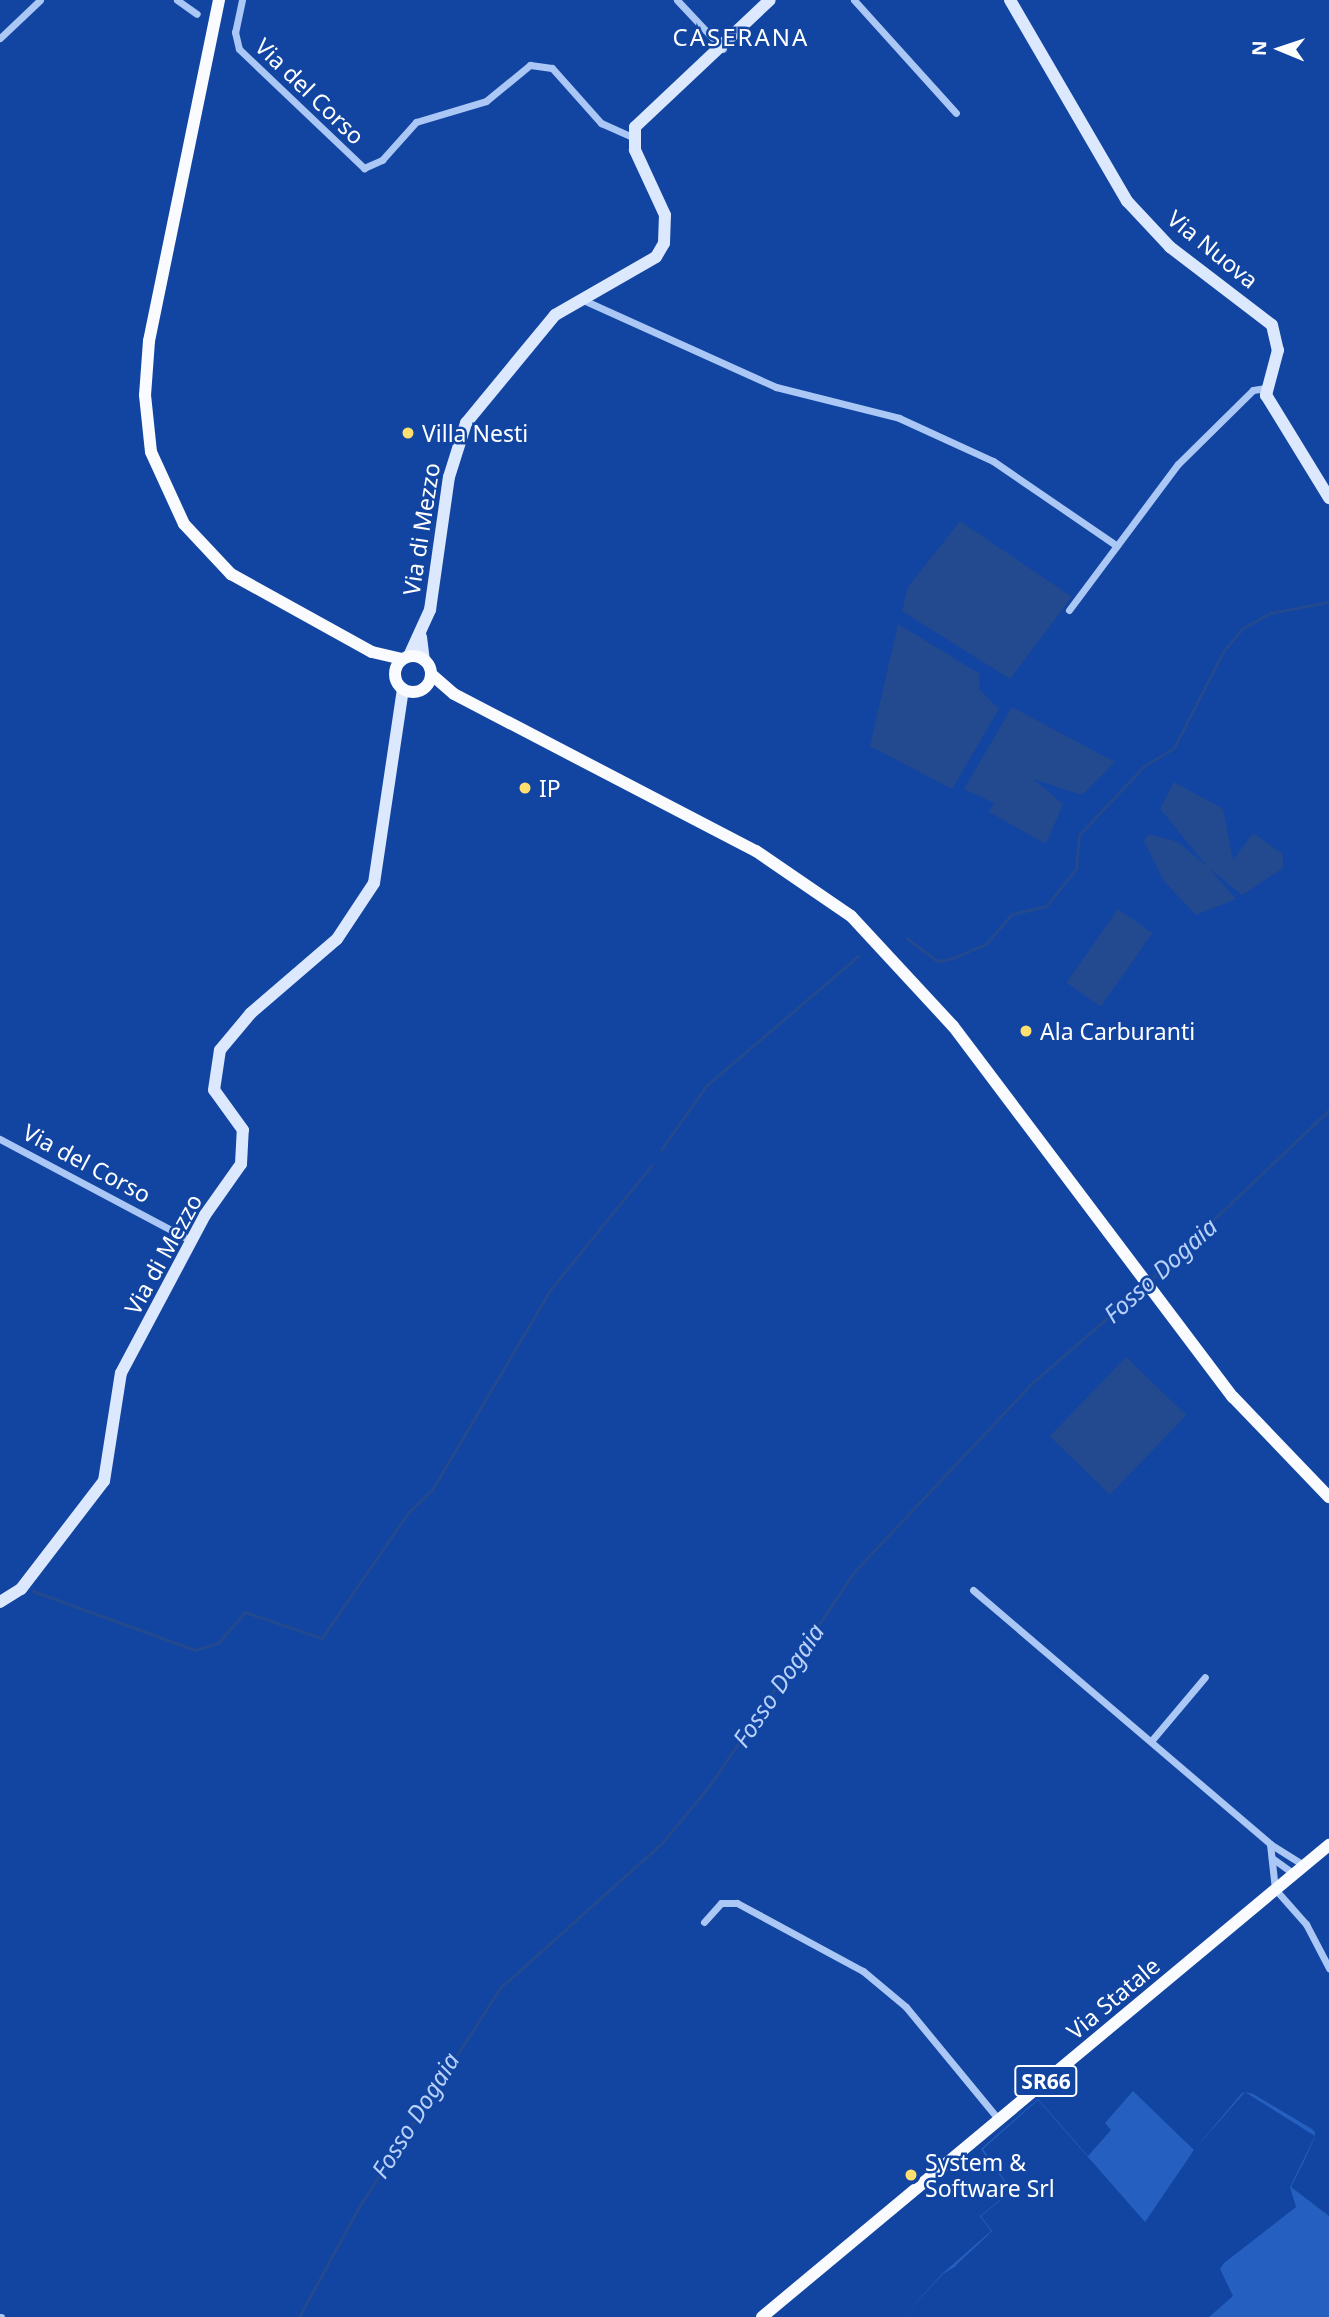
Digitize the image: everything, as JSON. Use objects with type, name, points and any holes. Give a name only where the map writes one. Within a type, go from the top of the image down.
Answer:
[{"type":"main road","points":[[219,0],[149,341],[145,396],[151,452],[171,503],[214,560],[255,593],[372,652],[424,660],[432,674],[454,694],[756,851],[850,916],[953,1026],[1127,1253],[1233,1397],[1327,1498]]},
{"type":"main road","points":[[372,652],[414,690],[454,694]]},
{"type":"main road","points":[[395,675],[405,658]]},
{"type":"main road","points":[[414,690],[432,674]]},
{"type":"main road","name":"Via Statale","points":[[762,2317],[1329,1845]]},
{"type":"street","points":[[0,38],[40,0]]},
{"type":"street","points":[[177,0],[197,15]]},
{"type":"street","name":"Via del Corso","points":[[242,0],[239,49],[363,168],[382,160],[416,122],[486,101],[530,65],[555,71],[601,123],[632,137]]},
{"type":"street","points":[[677,0],[724,49]]},
{"type":"street","points":[[632,137],[638,122],[724,49],[770,0]]},
{"type":"street","points":[[854,0],[956,113]]},
{"type":"street","name":"Via Nuova","points":[[1010,0],[1127,201],[1170,247],[1272,325],[1278,350],[1266,388]]},
{"type":"street","name":"Via di Mezzo","points":[[421,637],[439,570],[454,453],[466,423],[555,315],[579,298],[644,268],[664,243],[665,215],[632,137]]},
{"type":"street","points":[[579,298],[776,387],[899,418],[993,461],[1117,546]]},
{"type":"street","points":[[1069,610],[1178,464],[1253,390],[1266,388],[1270,405],[1329,498]]},
{"type":"street","points":[[405,658],[421,637]]},
{"type":"street","points":[[421,637],[424,660]]},
{"type":"street","name":"Via di Mezzo","points":[[0,1602],[21,1589],[104,1481],[121,1373],[244,1149],[243,1130],[215,1090],[220,1050],[251,1013],[337,939],[370,891],[383,852],[404,709],[414,690]]},
{"type":"street","name":"Via del Corso","points":[[0,1139],[192,1241]]},
{"type":"street","points":[[973,1590],[1152,1740],[1299,1870]]},
{"type":"street","points":[[1152,1740],[1205,1677]]},
{"type":"street","points":[[1270,1844],[1275,1889],[1306,1924],[1329,1968]]},
{"type":"street","points":[[1272,1858],[1299,1870]]},
{"type":"street","points":[[704,1922],[721,1903],[737,1903],[863,1971],[906,2007],[999,2120]]},
{"type":"shaded area","points":[[960,521],[1072,597],[1010,679],[902,611],[908,587]]},
{"type":"shaded area","points":[[898,624],[980,674],[979,689],[999,709],[952,789],[870,746]]},
{"type":"shaded area","points":[[1012,707],[1115,762],[1082,795],[1033,779],[1063,804],[1046,844],[989,812],[994,803],[964,789]]},
{"type":"shaded area","points":[[1174,782],[1223,809],[1233,860],[1253,833],[1283,854],[1283,868],[1242,895],[1209,868],[1236,899],[1196,915],[1164,881],[1144,841],[1149,834],[1178,842],[1207,866],[1160,809]]},
{"type":"shaded area","points":[[1118,909],[1152,933],[1101,1007],[1066,983]]},
{"type":"shaded area","points":[[1126,1357],[1186,1415],[1110,1494],[1050,1436]]},
{"type":"shaded area","points":[[1133,2091],[1194,2150],[1145,2222],[1038,2100],[983,2149],[1012,2191],[981,2216],[992,2231],[956,2266],[943,2274],[903,2317],[942,2274],[991,2231],[980,2216],[1011,2191],[981,2149],[1038,2099],[1088,2156],[1111,2130],[1105,2123]]},
{"type":"shaded area","points":[[1245,2092],[1194,2150],[1242,2093]]},
{"type":"shaded area","points":[[1245,2092],[1253,2094],[1312,2129],[1315,2136]]},
{"type":"shaded area","points":[[1315,2136],[1291,2187],[1329,2216],[1329,2317],[1209,2317],[1233,2296],[1220,2269],[1224,2263],[1296,2207],[1290,2187]]},
{"type":"waterway","points":[[907,938],[938,961],[953,958],[986,944],[1012,914],[1046,906],[1076,869],[1079,835],[1144,766],[1174,748],[1223,652],[1243,628],[1270,613],[1329,602]]},
{"type":"waterway","points":[[661,1150],[706,1086],[858,956]]},
{"type":"waterway","name":"Fosso Dogaia","points":[[1151,1279],[1329,1110]]},
{"type":"waterway","points":[[33,1591],[195,1650],[218,1643],[245,1612],[322,1638],[408,1513],[432,1490],[551,1289],[651,1166]]},
{"type":"waterway","name":"Fosso Dogaia","points":[[299,2317],[359,2207],[500,1988],[662,1843],[710,1785],[854,1572],[1030,1385],[1144,1286]]},
{"type":"place","name":"Villa Nesti","points":[[408,433]]},
{"type":"place","name":"IP","points":[[525,788]]},
{"type":"place","name":"Ala Carburanti","points":[[1026,1031]]},
{"type":"place","name":"System & Software Srl","points":[[911,2175]]},
{"type":"district","name":"CASERANA","points":[[741,37]]}]
